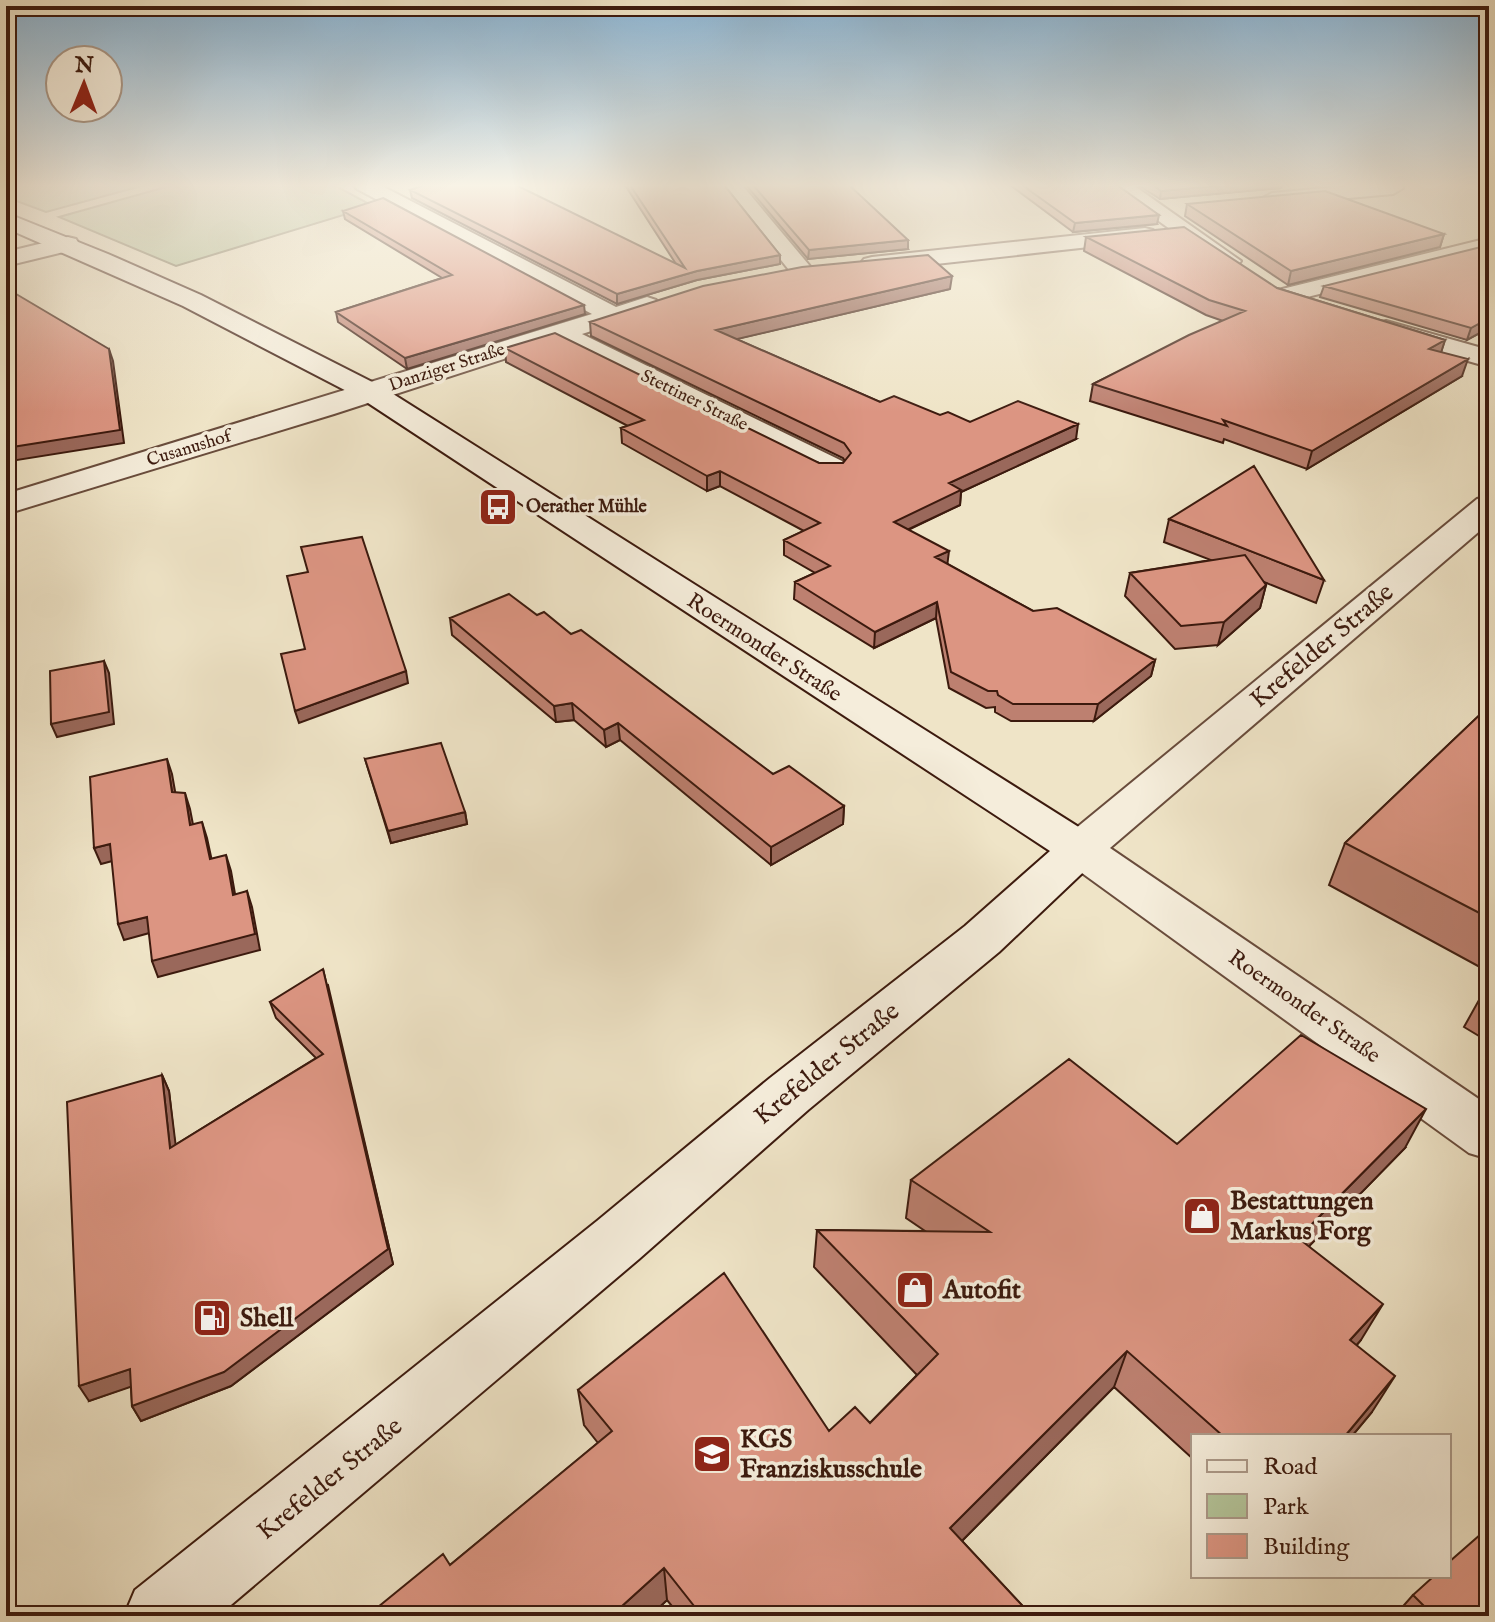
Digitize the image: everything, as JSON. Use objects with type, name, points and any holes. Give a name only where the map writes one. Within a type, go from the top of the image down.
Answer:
[{"type":"street","name":"Roermonder Straße","points":[[107,261],[260,331],[372,393],[1080,849],[1489,1136]]},
{"type":"street","points":[[508,261],[614,316]]},
{"type":"street","points":[[793,261],[801,270]]},
{"type":"street","points":[[776,274],[880,261]]},
{"type":"street","points":[[1232,261],[1244,271]]},
{"type":"street","points":[[1320,310],[1276,291],[1416,261]]},
{"type":"street","name":"Danziger Straße","points":[[372,393],[670,298]]},
{"type":"street","points":[[1366,323],[1489,359]]},
{"type":"street","name":"Stettiner Straße","points":[[558,333],[831,468]]},
{"type":"street","name":"Cusanushof","points":[[6,504],[372,393]]},
{"type":"street","name":"Krefelder Straße","points":[[161,1616],[606,1250],[789,1094],[982,939],[1080,849],[1489,506]]},
{"type":"green space","points":[[163,261],[193,261],[176,266]]},
{"type":"building","points":[[428,261],[501,261],[584,305],[405,358],[336,312],[452,275]]},
{"type":"building","points":[[551,261],[670,261],[685,268],[680,261],[750,261],[697,271],[617,294]]},
{"type":"building","points":[[868,261],[935,261],[952,276],[716,330],[880,402],[894,396],[940,415],[948,412],[970,422],[1018,401],[1078,424],[949,483],[961,490],[894,522],[949,551],[935,557],[1033,611],[1057,608],[1155,660],[1098,704],[1013,704],[998,695],[997,691],[988,691],[951,672],[937,602],[875,632],[795,582],[830,566],[784,540],[820,523],[720,471],[707,476],[621,428],[644,420],[505,348],[555,333],[819,463],[843,463],[851,453],[844,443],[590,322],[703,286],[802,267]]},
{"type":"building","points":[[1132,261],[1235,261],[1277,288],[1445,340],[1429,349],[1468,359],[1312,451],[1223,420],[1227,426],[1093,384],[1189,335],[1245,311],[1209,300]]},
{"type":"building","points":[[1275,261],[1334,261],[1291,271]]},
{"type":"building","points":[[1426,261],[1489,261],[1489,318],[1471,328],[1324,286]]},
{"type":"building","points":[[6,288],[109,349],[120,430],[6,448]]},
{"type":"building","points":[[1254,466],[1324,580],[1169,519]]},
{"type":"building","points":[[362,537],[406,671],[295,711],[281,654],[305,649],[287,576],[308,572],[301,547]]},
{"type":"building","points":[[1245,555],[1266,585],[1224,622],[1181,626],[1130,573]]},
{"type":"building","points":[[509,594],[537,615],[544,612],[571,634],[581,630],[773,774],[789,766],[844,806],[771,847],[618,723],[604,730],[572,703],[554,706],[450,618]]},
{"type":"building","points":[[104,661],[109,712],[51,724],[50,671]]},
{"type":"building","points":[[1489,706],[1489,918],[1345,843]]},
{"type":"building","points":[[441,743],[465,812],[388,831],[365,759]]},
{"type":"building","points":[[167,759],[172,792],[185,793],[190,825],[202,822],[210,859],[226,855],[233,895],[247,891],[255,934],[152,961],[147,917],[118,924],[110,844],[94,848],[90,777]]},
{"type":"building","points":[[323,969],[388,1249],[224,1372],[132,1406],[130,1369],[79,1386],[67,1102],[162,1075],[170,1148],[323,1054],[270,1002]]},
{"type":"building","points":[[1301,1035],[1426,1109],[1298,1238],[1383,1304],[1350,1340],[1395,1376],[1347,1434],[1221,1434],[1127,1351],[950,1528],[1032,1616],[702,1616],[664,1568],[611,1616],[367,1616],[443,1554],[450,1565],[612,1431],[578,1390],[724,1273],[829,1431],[855,1407],[870,1423],[938,1354],[817,1230],[990,1232],[911,1180],[1069,1059],[1177,1144]]},
{"type":"building","points":[[1489,1527],[1489,1616],[1434,1616],[1413,1595],[1432,1578],[1451,1578],[1451,1560]]},
{"type":"place","name":"Oerather Mühle","points":[[498,507]]},
{"type":"place","name":"Bestattungen Markus Forg","points":[[1202,1216]]},
{"type":"place","name":"Autofit","points":[[915,1290]]},
{"type":"place","name":"Shell","points":[[212,1318]]},
{"type":"place","name":"KGS Franziskusschule","points":[[712,1454]]}]
